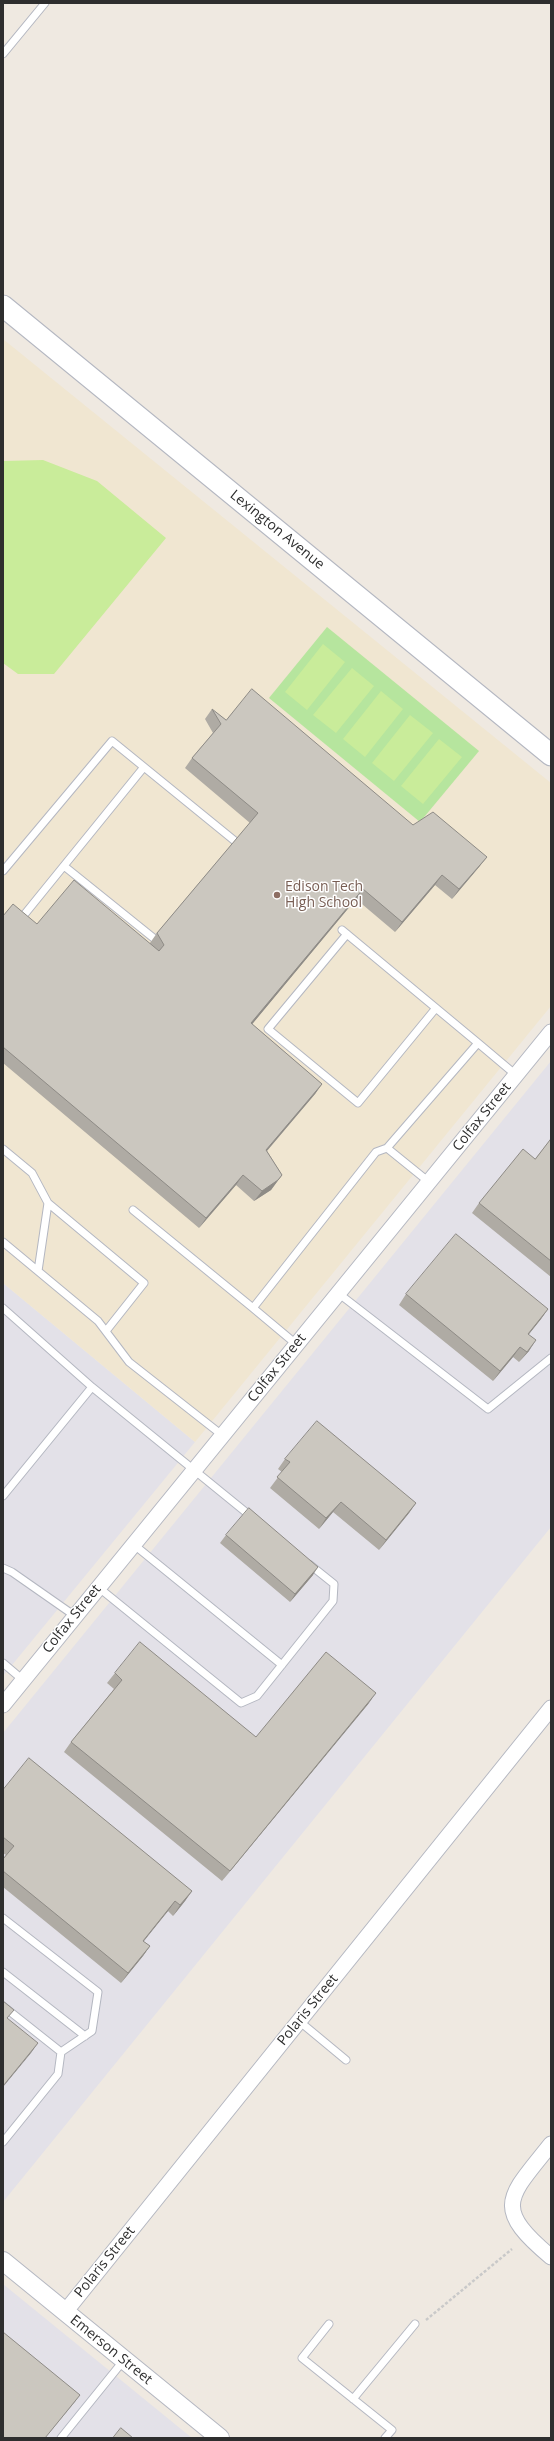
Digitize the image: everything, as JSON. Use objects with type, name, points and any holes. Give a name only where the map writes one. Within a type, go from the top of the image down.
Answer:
[{"type":"main road","name":"Lexington Avenue","points":[[3,306],[551,754]]},
{"type":"street","name":"Colfax Street","points":[[3,1705],[551,1033]]},
{"type":"street","name":"Polaris Street","points":[[65,2312],[551,1708]]},
{"type":"street","points":[[551,2144],[520,2182],[514,2194],[512,2206],[519,2228],[551,2257]]},
{"type":"street","name":"Emerson Street","points":[[5,2266],[65,2312],[220,2438]]},
{"type":"lane","points":[[3,54],[45,3]]},
{"type":"lane","points":[[3,871],[112,741],[232,844],[243,848]]},
{"type":"lane","points":[[24,915],[144,767]]},
{"type":"lane","points":[[64,866],[156,940],[166,929]]},
{"type":"lane","points":[[436,1008],[358,1103],[268,1029],[344,932],[436,1008],[516,1075]]},
{"type":"lane","points":[[252,1308],[376,1152],[386,1148],[478,1043]]},
{"type":"lane","points":[[386,1148],[429,1182]]},
{"type":"lane","points":[[3,1149],[32,1172],[48,1203],[144,1283],[106,1331]]},
{"type":"lane","points":[[38,1271],[48,1203]]},
{"type":"lane","points":[[133,1210],[296,1344]]},
{"type":"lane","points":[[3,1242],[98,1321],[129,1362],[222,1435]]},
{"type":"lane","points":[[338,1293],[488,1409],[551,1358]]},
{"type":"lane","points":[[3,1308],[92,1387],[261,1524]]},
{"type":"lane","points":[[3,1496],[92,1387]]},
{"type":"lane","points":[[133,1544],[282,1665]]},
{"type":"lane","points":[[98,1587],[241,1703],[257,1696],[333,1601],[334,1584],[303,1559]]},
{"type":"lane","points":[[3,1568],[12,1572],[75,1616]]},
{"type":"lane","points":[[3,1663],[23,1680]]},
{"type":"lane","points":[[3,1918],[98,1992],[92,2031],[61,2052],[58,2074],[3,2142]]},
{"type":"lane","points":[[3,1972],[85,2036]]},
{"type":"lane","points":[[3,2006],[61,2052]]},
{"type":"lane","points":[[298,2021],[346,2060]]},
{"type":"lane","points":[[329,2324],[302,2358],[392,2430],[385,2438]]},
{"type":"lane","points":[[353,2399],[415,2324]]},
{"type":"lane","points":[[61,2438],[124,2360]]},
{"type":"path","points":[[415,2324],[420,2325],[512,2249]]},
{"type":"shaded area","name":"Edison Tech High School","points":[[3,339],[551,783],[551,1006],[195,1442],[3,1283]]},
{"type":"shaded area","points":[[551,1061],[551,1527],[3,2202],[3,1733]]},
{"type":"shaded area","points":[[3,1283],[195,1442],[3,1676]]},
{"type":"shaded area","points":[[3,2284],[192,2438],[3,2438]]},
{"type":"green space","points":[[43,460],[97,481],[166,538],[54,674],[18,674],[3,663],[3,461]]},
{"type":"green space","points":[[327,627],[479,751],[420,822],[269,698]]},
{"type":"green space","points":[[323,644],[345,662],[307,710],[285,692]]},
{"type":"green space","points":[[352,668],[374,686],[336,733],[313,715]]},
{"type":"green space","points":[[381,691],[403,709],[365,757],[343,739]]},
{"type":"green space","points":[[410,715],[433,733],[394,781],[372,763]]},
{"type":"green space","points":[[439,739],[462,757],[423,804],[401,786]]},
{"type":"building","points":[[252,689],[413,825],[433,812],[487,857],[459,889],[442,875],[402,922],[363,889],[251,1023],[322,1084],[266,1150],[282,1175],[278,1180],[262,1191],[243,1175],[206,1218],[3,1047],[3,916],[13,904],[37,924],[74,880],[159,951],[164,945],[157,933],[258,813],[192,758],[221,724],[212,709],[226,720]]},
{"type":"building","points":[[551,1139],[551,1261],[479,1203],[523,1149],[535,1159]]},
{"type":"building","points":[[456,1234],[548,1309],[528,1334],[536,1340],[527,1352],[520,1347],[500,1371],[406,1294]]},
{"type":"building","points":[[317,1421],[416,1503],[386,1540],[341,1502],[326,1518],[277,1477],[290,1462],[285,1459]]},
{"type":"building","points":[[249,1508],[318,1567],[295,1594],[226,1535]]},
{"type":"building","points":[[140,1642],[256,1737],[326,1652],[376,1693],[230,1871],[71,1742],[122,1680],[115,1673]]},
{"type":"building","points":[[29,1758],[192,1891],[180,1905],[175,1901],[143,1941],[150,1946],[128,1973],[3,1871],[3,1859],[14,1846],[3,1837],[3,1790]]},
{"type":"building","points":[[3,2001],[14,2010],[7,2018],[38,2043],[3,2086]]},
{"type":"building","points":[[3,2332],[80,2395],[45,2438],[3,2438]]},
{"type":"building","points":[[121,2428],[133,2438],[113,2438]]},
{"type":"place","name":"Edison Tech High School","points":[[277,895]]}]
